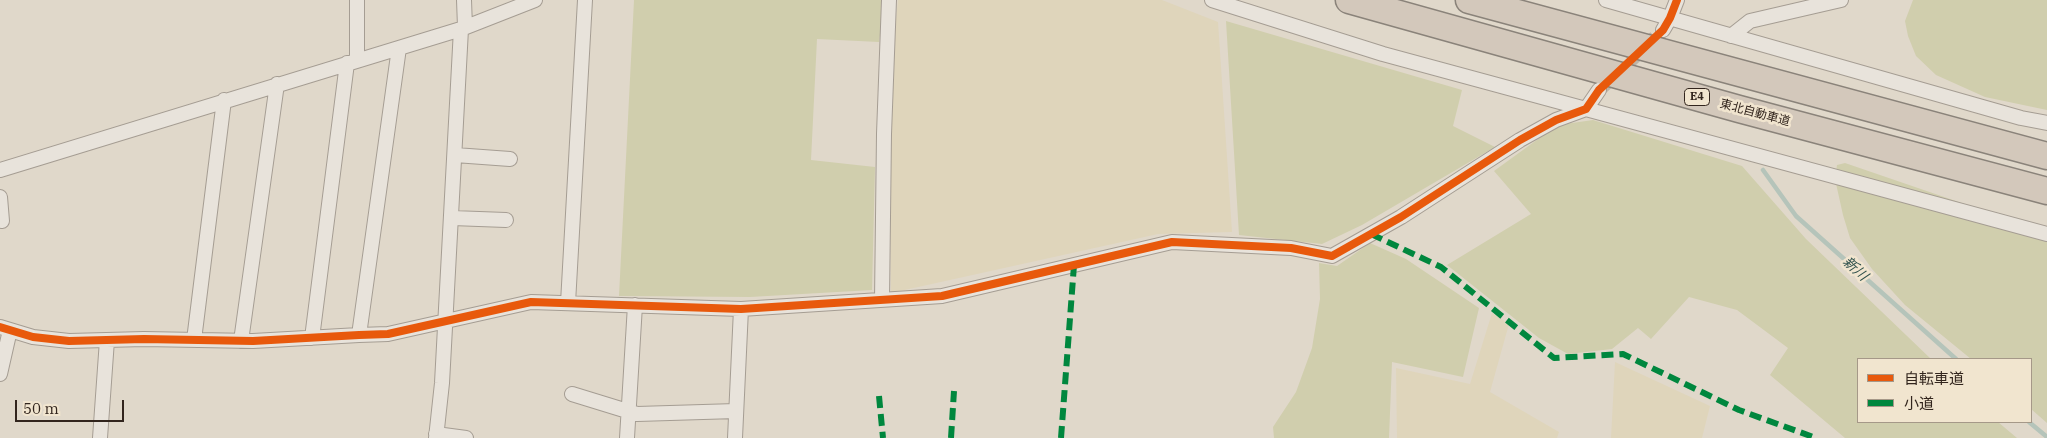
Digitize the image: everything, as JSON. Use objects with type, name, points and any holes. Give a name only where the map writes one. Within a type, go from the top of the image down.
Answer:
[{"type":"highway","name":"東北自動車道","points":[[1349,0],[1739,109],[2047,191]]},
{"type":"highway","points":[[1469,0],[2047,156]]},
{"type":"street","points":[[312,338],[352,62],[357,0]]},
{"type":"street","points":[[464,0],[446,321],[436,436],[466,438]]},
{"type":"street","points":[[0,170],[463,28],[535,0]]},
{"type":"street","points":[[568,303],[585,0]]},
{"type":"street","points":[[882,300],[884,134],[889,0]]},
{"type":"street","points":[[1212,0],[1383,54],[2047,234]]},
{"type":"street","points":[[1606,0],[2021,118],[2047,123]]},
{"type":"street","points":[[1663,30],[1677,0]]},
{"type":"street","points":[[1731,36],[1750,21],[1841,0]]},
{"type":"street","points":[[359,336],[399,48]]},
{"type":"street","points":[[241,341],[277,84]]},
{"type":"street","points":[[0,374],[5,328],[33,337],[69,341],[241,341],[359,336],[388,334],[530,302],[741,309],[942,296],[1172,242],[1291,248],[1332,256],[1401,217],[1520,140],[1556,120],[1586,109],[1599,90]]},
{"type":"street","points":[[194,340],[224,100]]},
{"type":"street","points":[[455,155],[510,159]]},
{"type":"street","points":[[0,197],[2,221]]},
{"type":"street","points":[[452,218],[506,220]]},
{"type":"street","points":[[626,438],[636,305]]},
{"type":"street","points":[[735,438],[741,309]]},
{"type":"street","points":[[100,438],[107,340]]},
{"type":"street","points":[[572,394],[637,414],[736,412]]},
{"type":"shaded area","points":[[634,0],[885,0],[879,42],[817,39],[811,160],[875,167],[872,290],[750,297],[619,296]]},
{"type":"shaded area","points":[[898,0],[1162,0],[1218,22],[1232,232],[1158,234],[891,293],[889,85]]},
{"type":"shaded area","points":[[1913,0],[2047,0],[2047,110],[1985,97],[1936,75],[1916,56],[1908,36],[1905,21]]},
{"type":"shaded area","points":[[1226,21],[1462,90],[1453,126],[1495,147],[1362,225],[1322,244],[1239,235]]},
{"type":"shaded area","points":[[1593,120],[1742,166],[1806,239],[1930,358],[1857,358],[1857,423],[1999,423],[2017,438],[1845,438],[1770,375],[1788,348],[1737,310],[1689,297],[1651,339],[1638,328],[1612,349],[1568,354],[1539,338],[1447,265],[1531,214],[1494,171],[1545,134],[1565,124]]},
{"type":"shaded area","points":[[1845,163],[2020,223],[2047,235],[2047,423],[2032,410],[2032,358],[1970,358],[1905,305],[1872,269],[1850,238],[1835,179],[1837,165]]},
{"type":"shaded area","points":[[1370,243],[1406,259],[1479,308],[1463,377],[1392,362],[1389,438],[1274,438],[1273,427],[1296,392],[1312,348],[1320,299],[1319,263],[1337,266]]},
{"type":"shaded area","points":[[1492,313],[1509,324],[1490,392],[1559,432],[1557,438],[1397,438],[1396,368],[1470,384]]},
{"type":"shaded area","points":[[1615,362],[1710,406],[1702,438],[1611,438]]},
{"type":"waterway","name":"新川","points":[[1763,170],[1796,216],[1955,358]]},
{"type":"waterway","name":"新川","points":[[2030,423],[2047,437]]},
{"type":"tunnel","points":[[1599,90],[1663,30]]},
{"type":"marked path","points":[[1371,234],[1441,267],[1554,358],[1623,354],[1739,410],[1816,438]]},
{"type":"marked path","points":[[1061,438],[1074,265]]},
{"type":"marked path","points":[[951,438],[954,391]]},
{"type":"marked path","points":[[879,396],[883,438]]},
{"type":"cycle path","points":[[0,327],[33,337],[69,341],[144,339],[253,341],[388,334],[531,302],[741,309],[942,296],[1172,242],[1291,248],[1332,256],[1401,217],[1520,140],[1556,120],[1586,109],[1599,90],[1663,30],[1677,0]]}]
